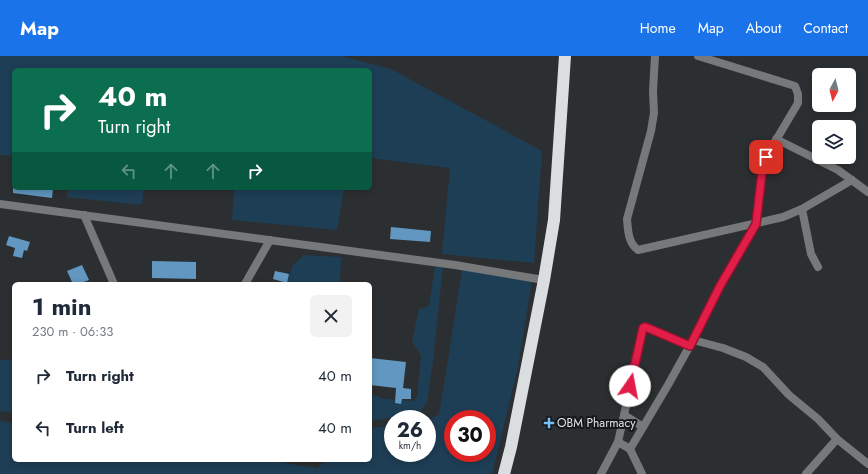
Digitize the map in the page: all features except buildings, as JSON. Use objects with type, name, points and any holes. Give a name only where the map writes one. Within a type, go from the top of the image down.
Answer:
[{"type":"highway","points":[[504,474],[511,447],[544,280],[554,220],[565,56]]},
{"type":"street","points":[[655,56],[653,91],[654,113],[651,131],[627,219],[628,233],[635,248],[638,250],[783,217],[852,180]]},
{"type":"street","points":[[630,449],[691,343],[720,286],[756,224],[763,164],[798,104],[798,94],[795,86],[698,56]]},
{"type":"street","points":[[776,140],[838,170],[868,192]]},
{"type":"street","points":[[0,204],[455,265],[544,280]]},
{"type":"street","points":[[802,208],[811,254],[818,267]]},
{"type":"street","points":[[84,215],[113,282]]},
{"type":"street","points":[[246,282],[270,240]]},
{"type":"street","points":[[601,474],[618,442],[643,328],[645,327],[691,343],[723,348],[746,357],[763,367],[789,395],[868,464]]},
{"type":"street","points":[[624,415],[643,427]]},
{"type":"street","points":[[806,474],[838,439]]},
{"type":"street","points":[[618,442],[630,449],[642,474]]},
{"type":"shaded area","points":[[0,56],[341,56],[391,69],[542,151],[534,263],[442,254],[450,168],[372,158],[372,68],[12,68],[12,156],[0,155]]},
{"type":"shaded area","points":[[67,190],[144,190],[142,205],[67,197]]},
{"type":"shaded area","points":[[234,190],[344,190],[337,230],[232,220]]},
{"type":"shaded area","points":[[304,255],[341,257],[340,282],[287,282],[293,265]]},
{"type":"shaded area","points":[[435,266],[443,267],[427,402],[421,410],[384,410],[384,419],[372,421],[372,395],[386,399],[413,401],[417,397],[421,356],[412,341],[419,309],[429,306]]},
{"type":"shaded area","points":[[462,269],[532,281],[518,367],[496,458],[496,410],[444,410],[444,462],[495,462],[492,474],[0,474],[0,421],[12,423],[12,462],[279,462],[317,468],[324,462],[372,462],[372,428],[384,427],[384,462],[436,462],[436,416],[439,414]]},
{"type":"shaded area","points":[[12,359],[12,413],[0,411],[0,360]]},
{"type":"place","name":"OBM Pharmacy","points":[[549,423]]},
{"type":"route","points":[[630,386],[643,328],[648,328],[690,346],[720,286],[756,224],[763,164],[766,157]]}]
